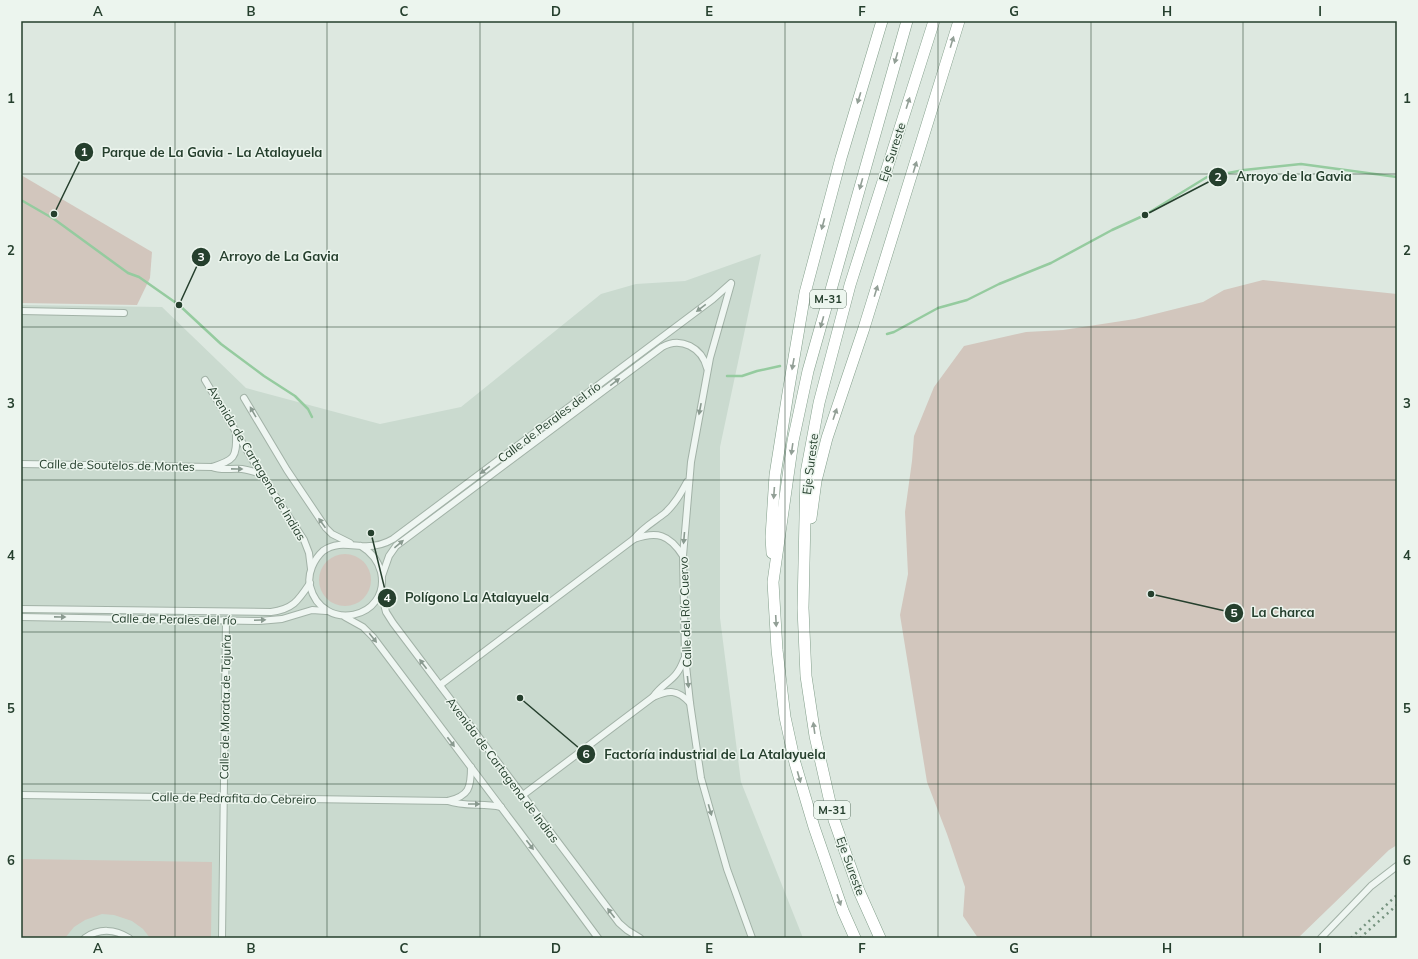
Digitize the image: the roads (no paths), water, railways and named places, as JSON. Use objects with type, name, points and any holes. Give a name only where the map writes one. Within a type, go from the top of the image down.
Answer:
[{"type":"highway","points":[[773,582],[771,537],[775,475],[805,293],[841,158],[882,21]]},
{"type":"highway","name":"Eje Sureste","points":[[855,938],[843,912],[816,834],[795,763],[785,717],[777,650],[773,582],[793,441],[808,371],[907,21]]},
{"type":"highway","name":"Eje Sureste","points":[[880,938],[859,891],[834,820],[815,736],[806,676],[803,608],[806,473],[818,403],[850,285],[934,21]]},
{"type":"highway","points":[[803,576],[816,481],[827,438],[866,320],[959,21]]},
{"type":"street","name":"Calle del Río Cuervo","points":[[731,283],[707,371],[689,478],[683,556],[685,656],[701,778],[726,869],[751,937]]},
{"type":"street","name":"Calle de Perales del río","points":[[360,546],[382,545],[399,535],[707,303],[731,283]]},
{"type":"street","points":[[21,311],[124,313]]},
{"type":"street","name":"Calle de Perales del río","points":[[382,578],[389,556],[400,543],[662,347],[674,342],[686,344],[692,347],[702,356],[705,361],[707,371]]},
{"type":"street","name":"Avenida de Cartagena de Indias","points":[[206,380],[236,434],[304,540],[309,553],[311,571]]},
{"type":"street","name":"Avenida de Cartagena de Indias","points":[[244,398],[287,470],[326,528],[332,534],[353,545]]},
{"type":"street","name":"Calle de Soutelos de Montes","points":[[212,467],[222,464],[231,459],[234,455],[237,446],[236,434]]},
{"type":"street","name":"Calle de Soutelos de Montes","points":[[21,464],[212,467],[218,469],[252,470],[261,474]]},
{"type":"street","points":[[440,685],[634,539],[639,532],[670,508],[681,494],[689,478]]},
{"type":"street","points":[[634,539],[647,535],[659,535],[670,540],[683,556]]},
{"type":"street","points":[[342,544],[360,546],[369,551],[375,558],[380,568],[382,578],[380,592],[374,602],[365,610],[352,616],[342,616],[327,611],[320,606],[315,599],[310,583],[311,571],[316,559],[325,550],[332,546],[342,544]]},
{"type":"street","name":"Calle de Perales del río","points":[[21,609],[271,612],[284,610],[290,607],[310,583]]},
{"type":"street","name":"Avenida de Cartagena de Indias","points":[[380,592],[389,618],[522,796],[619,924],[640,938]]},
{"type":"street","name":"Calle de Perales del río","points":[[21,617],[269,620],[312,610],[327,611]]},
{"type":"street","name":"Avenida de Cartagena de Indias","points":[[342,616],[363,627],[373,637],[591,926],[598,938]]},
{"type":"street","name":"Calle de Morata de Tajuña","points":[[222,938],[226,620]]},
{"type":"street","points":[[653,697],[657,691],[677,674],[681,668],[685,656]]},
{"type":"street","points":[[522,796],[653,697],[665,692],[674,692],[685,698],[690,703]]},
{"type":"street","name":"Calle de Pedrafita do Cebreiro","points":[[21,794],[448,801],[457,799],[466,793],[470,784],[471,767]]},
{"type":"street","name":"Calle de Pedrafita do Cebreiro","points":[[448,801],[456,804],[481,804],[501,807]]},
{"type":"street","points":[[1321,938],[1371,886],[1397,866]]},
{"type":"street","points":[[85,938],[107,930],[118,932],[129,938]]},
{"type":"waterway","points":[[887,334],[894,332],[938,308],[967,300],[999,284],[1051,263],[1112,230],[1145,215],[1207,177],[1244,170],[1301,164],[1397,177]]},
{"type":"waterway","points":[[21,200],[54,219],[128,273],[139,277],[179,305],[221,344],[264,376],[295,396],[308,409],[312,417]]},
{"type":"waterway","points":[[727,376],[742,376],[780,366]]},
{"type":"railway","points":[[1351,938],[1397,895]]},
{"type":"railway","points":[[1360,938],[1397,905]]},
{"type":"place","name":"Parque de La Gavia - La Atalayuela","points":[[54,214]]},
{"type":"place","name":"Arroyo de la Gavia","points":[[1145,215]]},
{"type":"place","name":"Arroyo de La Gavia","points":[[179,305]]},
{"type":"place","name":"Polígono La Atalayuela","points":[[371,533]]},
{"type":"place","name":"La Charca","points":[[1151,594]]},
{"type":"place","name":"Factoría industrial de La Atalayuela","points":[[520,698]]}]
